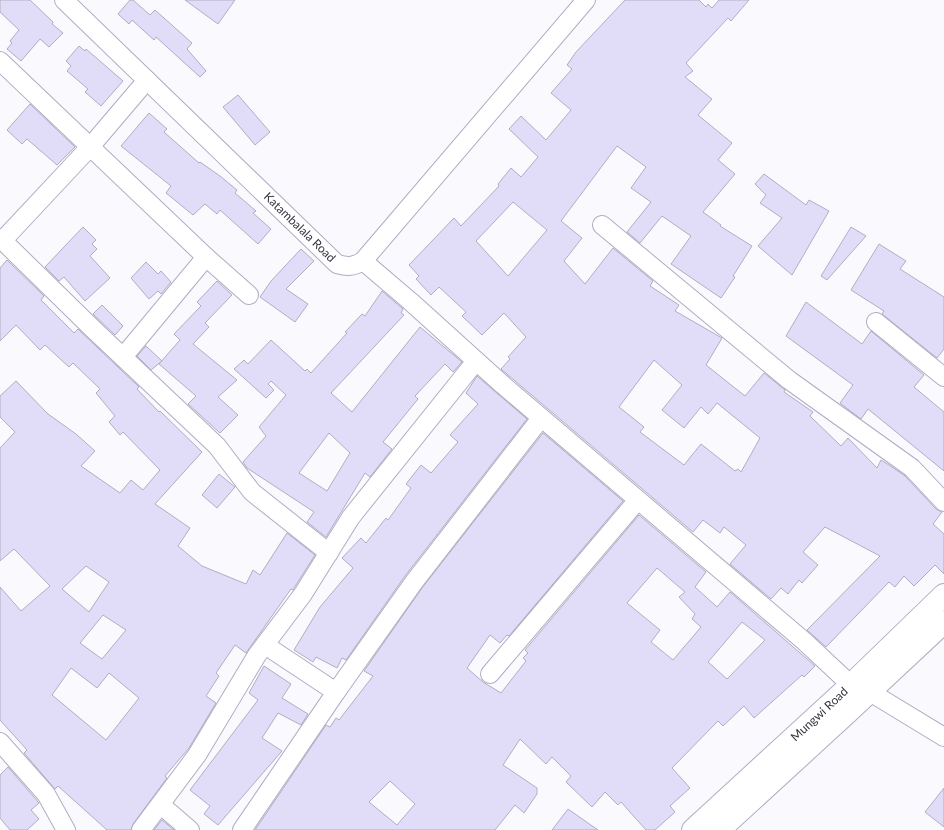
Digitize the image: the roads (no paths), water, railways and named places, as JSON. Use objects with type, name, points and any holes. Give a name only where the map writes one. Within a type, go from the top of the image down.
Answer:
[{"type":"main road","name":"Mungwi Road","points":[[719,830],[860,688],[944,595]]},
{"type":"main road","name":"Mungwi Road","points":[[693,830],[860,688],[944,622]]},
{"type":"street","name":"Katambalala Road","points":[[64,0],[337,264],[354,266],[363,261]]},
{"type":"street","points":[[586,0],[363,261],[541,418],[860,688],[944,737]]},
{"type":"street","points":[[0,61],[206,257],[249,295]]},
{"type":"street","points":[[148,80],[90,147],[1,239],[217,446],[252,492],[329,553]]},
{"type":"street","points":[[602,224],[789,380],[912,468],[944,502]]},
{"type":"street","points":[[123,356],[206,257]]},
{"type":"street","points":[[876,322],[944,377]]},
{"type":"street","points":[[141,830],[197,755],[265,645],[303,594],[351,517],[476,360]]},
{"type":"street","points":[[242,830],[336,692],[414,582],[541,418]]},
{"type":"street","points":[[490,674],[638,501]]},
{"type":"street","points":[[265,645],[336,692]]},
{"type":"street","points":[[0,742],[46,794],[66,830]]},
{"type":"street","points":[[161,805],[190,830]]}]
